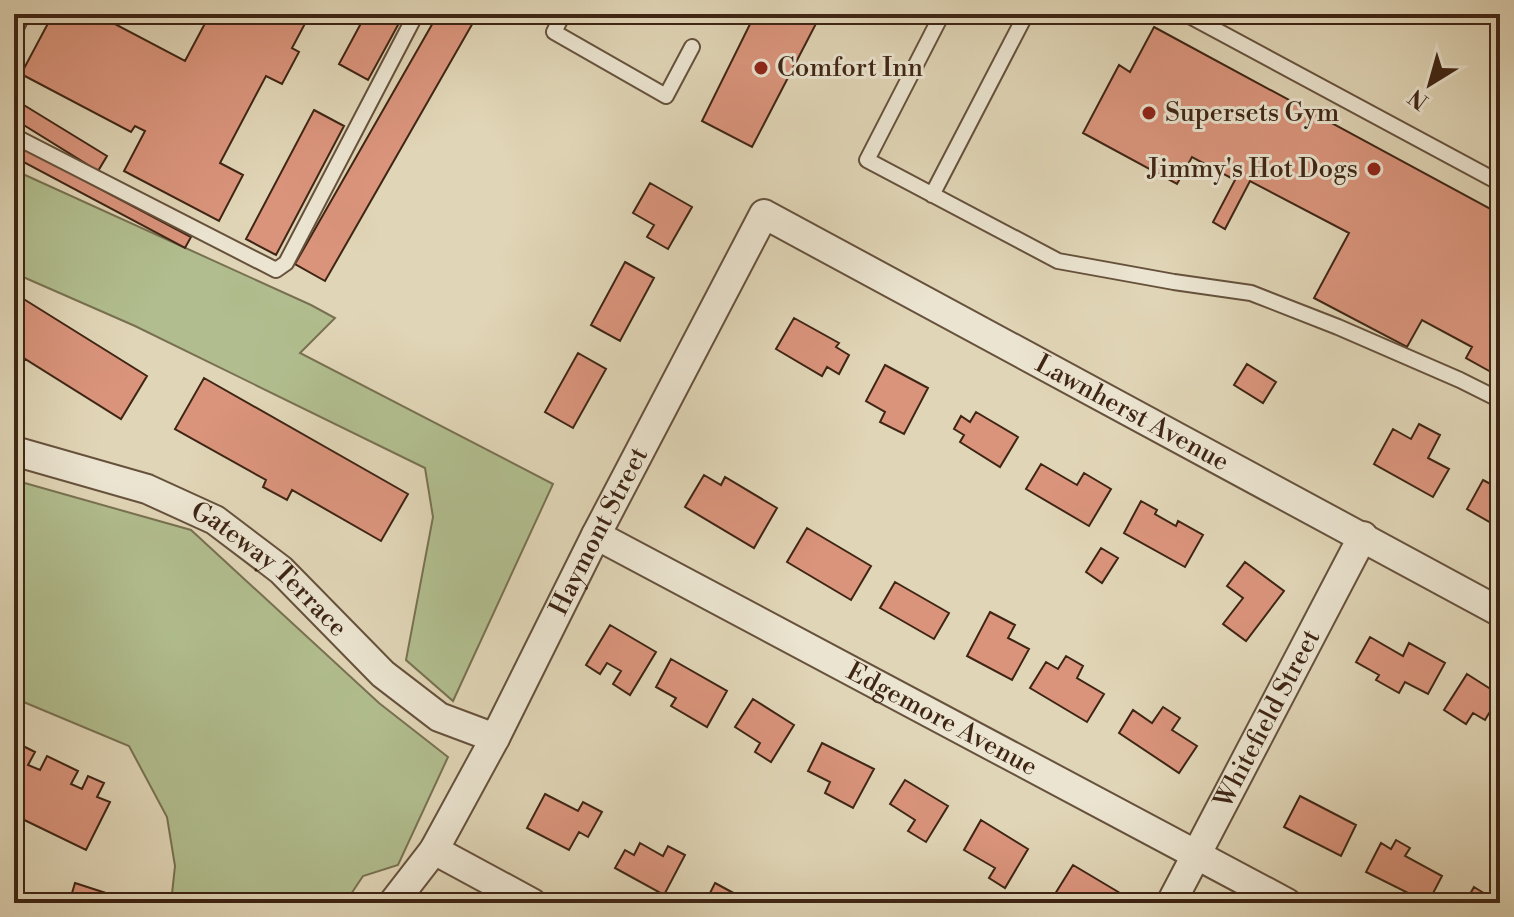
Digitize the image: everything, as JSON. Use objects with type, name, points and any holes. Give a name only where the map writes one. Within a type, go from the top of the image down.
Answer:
[{"type":"street","name":"Haymont Street","points":[[393,903],[434,850],[495,738],[596,535],[764,214]]},
{"type":"street","name":"Lawnherst Avenue","points":[[764,214],[1500,612]]},
{"type":"street","name":"Gateway Terrace","points":[[14,451],[147,489],[215,520],[281,570],[383,674],[439,717],[495,738]]},
{"type":"street","name":"Edgemore Avenue","points":[[596,535],[1287,903]]},
{"type":"street","name":"Whitefield Street","points":[[1171,903],[1363,536]]},
{"type":"street","points":[[434,850],[532,903]]},
{"type":"lane","points":[[14,32],[23,14]]},
{"type":"lane","points":[[14,136],[276,270],[286,263],[416,14]]},
{"type":"lane","points":[[563,14],[554,32],[666,96],[692,47]]},
{"type":"lane","points":[[942,14],[867,160],[1058,261],[1251,293],[1364,338],[1500,400]]},
{"type":"lane","points":[[932,195],[1026,14]]},
{"type":"lane","points":[[1186,14],[1500,183]]},
{"type":"green space","points":[[14,170],[335,318],[300,353],[553,484],[453,701],[406,660],[433,517],[425,468],[135,326],[14,273]]},
{"type":"green space","points":[[14,480],[191,530],[379,703],[448,757],[398,865],[363,876],[345,903],[171,903],[175,866],[167,817],[129,746],[14,698]]},
{"type":"building","points":[[53,14],[96,14],[185,61],[210,14],[301,14],[308,18],[292,48],[299,52],[282,84],[266,76],[220,163],[243,175],[219,221],[124,171],[145,131],[135,126],[131,132],[21,74]]},
{"type":"building","points":[[366,14],[404,14],[368,80],[339,64]]},
{"type":"building","points":[[438,14],[478,14],[325,281],[295,264]]},
{"type":"building","name":"Comfort Inn","points":[[755,14],[821,14],[752,147],[702,121]]},
{"type":"building","points":[[1154,27],[1500,214],[1500,365],[1496,363],[1491,372],[1466,358],[1472,347],[1422,320],[1407,347],[1314,298],[1349,233],[1250,181],[1225,229],[1213,222],[1235,180],[1192,157],[1177,184],[1083,133],[1119,65],[1130,72]]},
{"type":"building","points":[[14,99],[107,156],[98,171],[14,119]]},
{"type":"building","points":[[314,110],[344,126],[276,255],[246,239]]},
{"type":"building","points":[[14,143],[191,237],[185,248],[14,157]]},
{"type":"building","points":[[650,183],[692,207],[668,249],[647,237],[654,225],[633,213]]},
{"type":"building","points":[[625,262],[654,278],[620,341],[591,325]]},
{"type":"building","points":[[14,293],[147,376],[121,419],[25,359],[17,372],[14,370]]},
{"type":"building","points":[[794,318],[839,343],[836,347],[849,355],[839,374],[827,367],[822,376],[776,349]]},
{"type":"building","points":[[578,353],[606,369],[573,428],[545,412]]},
{"type":"building","points":[[1247,364],[1276,382],[1263,403],[1234,385]]},
{"type":"building","points":[[885,365],[928,388],[904,434],[880,422],[885,412],[866,401]]},
{"type":"building","points":[[204,378],[408,494],[381,541],[292,490],[287,500],[263,487],[266,480],[175,429]]},
{"type":"building","points":[[976,412],[1018,437],[1000,467],[960,442],[964,435],[954,429],[961,416],[970,422]]},
{"type":"building","points":[[1419,424],[1440,435],[1428,458],[1449,469],[1433,497],[1374,464],[1393,429],[1411,439]]},
{"type":"building","points":[[1041,464],[1077,485],[1084,473],[1111,489],[1089,526],[1026,489]]},
{"type":"building","points":[[704,475],[721,485],[725,477],[777,508],[754,548],[685,507]]},
{"type":"building","points":[[1483,480],[1500,489],[1500,528],[1467,509]]},
{"type":"building","points":[[1141,501],[1157,510],[1155,514],[1176,526],[1178,521],[1203,535],[1185,567],[1124,533]]},
{"type":"building","points":[[807,528],[871,566],[851,600],[787,562]]},
{"type":"building","points":[[1101,548],[1118,558],[1102,583],[1086,572]]},
{"type":"building","points":[[1245,562],[1284,591],[1246,641],[1223,624],[1243,598],[1227,586]]},
{"type":"building","points":[[895,582],[949,613],[934,639],[880,608]]},
{"type":"building","points":[[990,612],[1015,625],[1008,638],[1029,649],[1012,680],[967,656]]},
{"type":"building","points":[[610,625],[656,652],[630,695],[613,684],[621,671],[607,663],[600,674],[586,665]]},
{"type":"building","points":[[1370,637],[1403,656],[1409,643],[1445,663],[1428,694],[1405,682],[1399,693],[1376,680],[1379,675],[1356,662]]},
{"type":"building","points":[[1066,656],[1083,666],[1077,678],[1104,694],[1087,722],[1030,688],[1046,662],[1058,669]]},
{"type":"building","points":[[671,659],[727,691],[707,727],[671,706],[676,698],[656,687]]},
{"type":"building","points":[[1467,674],[1500,695],[1485,720],[1473,713],[1466,724],[1444,710]]},
{"type":"building","points":[[753,699],[794,725],[771,762],[755,752],[760,743],[735,727]]},
{"type":"building","points":[[1163,707],[1180,718],[1172,730],[1197,746],[1179,773],[1119,733],[1133,710],[1152,723]]},
{"type":"building","points":[[822,743],[874,769],[853,808],[825,793],[830,782],[808,771]]},
{"type":"building","points":[[19,744],[35,752],[28,765],[40,770],[47,756],[78,771],[71,784],[82,789],[88,776],[104,783],[97,797],[110,802],[86,850],[14,815],[14,754]]},
{"type":"building","points":[[905,780],[948,806],[926,842],[908,831],[915,820],[890,804]]},
{"type":"building","points":[[545,794],[578,811],[583,802],[602,812],[588,837],[579,832],[569,850],[527,828]]},
{"type":"building","points":[[1300,796],[1356,825],[1341,856],[1284,827]]},
{"type":"building","points":[[981,820],[1028,849],[1005,888],[989,878],[995,868],[964,850]]},
{"type":"building","points":[[1396,840],[1410,848],[1405,856],[1442,876],[1428,903],[1366,872],[1381,843],[1391,849]]},
{"type":"building","points":[[640,843],[663,856],[668,846],[685,855],[664,895],[615,868],[625,850],[634,855]]},
{"type":"building","points":[[1073,865],[1120,893],[1114,903],[1070,903],[1055,894]]},
{"type":"building","points":[[75,883],[115,896],[113,903],[69,903]]},
{"type":"building","points":[[715,883],[752,903],[705,903]]},
{"type":"building","points":[[1474,887],[1487,895],[1485,899],[1493,903],[1465,903]]},
{"type":"place","name":"Comfort Inn","points":[[761,68]]},
{"type":"place","name":"Supersets Gym","points":[[1149,113]]},
{"type":"place","name":"Jimmy's Hot Dogs","points":[[1374,169]]}]
